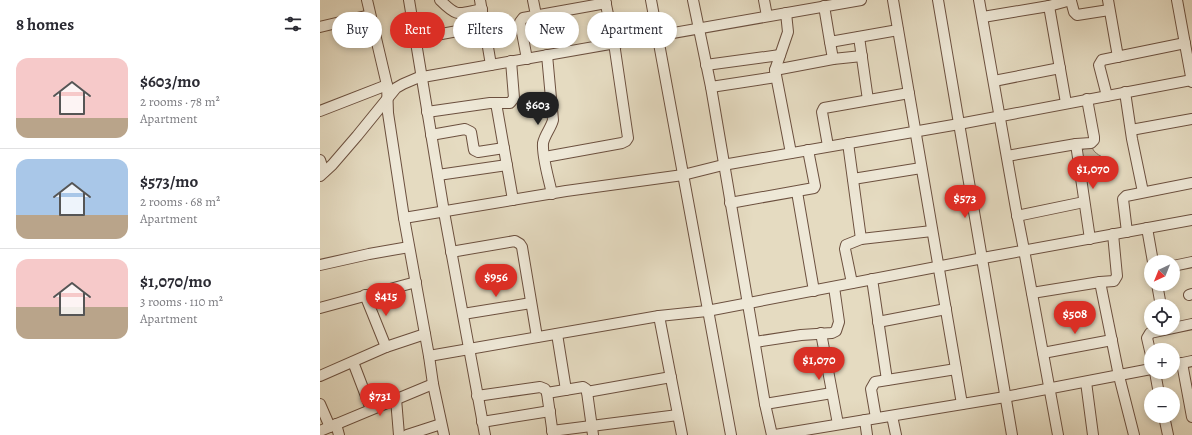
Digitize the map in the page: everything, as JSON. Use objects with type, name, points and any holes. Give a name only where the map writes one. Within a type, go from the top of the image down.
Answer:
[{"type":"street","points":[[367,0],[369,12]]},
{"type":"street","points":[[409,0],[411,12]]},
{"type":"street","points":[[440,0],[450,11],[457,14],[481,5]]},
{"type":"street","points":[[533,0],[535,12]]},
{"type":"street","points":[[651,0],[653,12]]},
{"type":"street","points":[[693,0],[711,87],[765,404],[772,435]]},
{"type":"street","points":[[764,0],[767,16]]},
{"type":"street","points":[[677,32],[786,13],[804,5],[824,6],[862,0]]},
{"type":"street","points":[[893,0],[962,404]]},
{"type":"street","points":[[938,0],[1012,435]]},
{"type":"street","points":[[979,0],[1017,216],[1058,435]]},
{"type":"street","points":[[983,17],[1049,6],[1071,0],[1074,12],[1077,15],[1109,5],[1118,57]]},
{"type":"street","points":[[404,218],[683,175],[723,164],[958,124],[1125,92],[1192,81],[1177,0]]},
{"type":"street","points":[[551,12],[606,1],[608,12]]},
{"type":"street","points":[[824,6],[833,59]]},
{"type":"street","points":[[1049,6],[1066,103]]},
{"type":"street","points":[[786,13],[788,32],[780,55],[776,73],[791,153]]},
{"type":"street","points":[[525,18],[520,22],[527,59]]},
{"type":"street","points":[[320,27],[332,24]]},
{"type":"street","points":[[830,42],[898,30]]},
{"type":"street","points":[[860,37],[868,100]]},
{"type":"street","points":[[1107,96],[1100,63],[1102,60],[1185,43]]},
{"type":"street","points":[[378,48],[387,85],[387,100],[404,218],[433,384],[444,435]]},
{"type":"street","points":[[416,48],[451,252],[485,435]]},
{"type":"street","points":[[488,48],[491,65]]},
{"type":"street","points":[[322,174],[352,142],[396,88],[403,84],[421,78],[587,48]]},
{"type":"street","points":[[544,157],[622,143],[627,139],[628,134],[615,48]]},
{"type":"street","points":[[659,48],[731,435]]},
{"type":"street","points":[[547,55],[553,120],[543,142],[544,157],[552,194]]},
{"type":"street","points":[[706,65],[780,55]]},
{"type":"street","points":[[711,87],[833,59],[862,56]]},
{"type":"street","points":[[427,112],[496,103],[510,103],[514,100],[511,62]]},
{"type":"street","points":[[994,81],[1060,68]]},
{"type":"street","points":[[320,111],[387,85]]},
{"type":"street","points":[[1125,92],[1143,192]]},
{"type":"street","points":[[828,146],[822,112],[824,108],[908,93]]},
{"type":"street","points":[[1007,156],[1076,144],[1091,143],[1094,140],[1087,100]]},
{"type":"street","points":[[496,103],[513,200]]},
{"type":"street","points":[[1131,130],[1192,119]]},
{"type":"street","points":[[431,135],[468,130],[471,132],[475,151],[478,152],[504,148]]},
{"type":"street","points":[[848,143],[861,239]]},
{"type":"street","points":[[1076,144],[1090,239]]},
{"type":"street","points":[[730,203],[797,192],[815,187],[808,150]]},
{"type":"street","points":[[320,160],[322,174]]},
{"type":"street","points":[[438,175],[507,165]]},
{"type":"street","points":[[853,179],[921,168]]},
{"type":"street","points":[[1127,232],[1123,199],[1128,195],[1192,183]]},
{"type":"street","points":[[797,192],[814,291]]},
{"type":"street","points":[[1017,216],[1084,202]]},
{"type":"street","points":[[429,356],[660,316],[708,311],[938,266],[1192,220]]},
{"type":"street","points":[[1147,228],[1152,255]]},
{"type":"street","points":[[852,283],[845,247],[850,243],[861,239],[932,231]]},
{"type":"street","points":[[1032,293],[1114,281],[1117,276],[1113,234]]},
{"type":"street","points":[[451,252],[515,241],[518,243],[522,247],[537,337]]},
{"type":"street","points":[[320,265],[409,247]]},
{"type":"street","points":[[1180,265],[1192,262]]},
{"type":"street","points":[[872,279],[887,380]]},
{"type":"street","points":[[320,308],[416,282]]},
{"type":"street","points":[[1100,282],[1119,376],[1134,435]]},
{"type":"street","points":[[755,342],[801,335],[832,333],[838,328],[840,322],[834,287]]},
{"type":"street","points":[[365,295],[386,347]]},
{"type":"street","points":[[463,314],[532,303]]},
{"type":"street","points":[[878,322],[946,309]]},
{"type":"street","points":[[660,316],[682,435]]},
{"type":"street","points":[[1180,326],[1192,324]]},
{"type":"street","points":[[821,333],[838,424]]},
{"type":"street","points":[[320,376],[386,347],[425,334]]},
{"type":"street","points":[[557,334],[566,390]]},
{"type":"street","points":[[1042,353],[1112,340]]},
{"type":"street","points":[[353,362],[372,409]]},
{"type":"street","points":[[1182,363],[1192,417]]},
{"type":"street","points":[[876,418],[871,389],[871,386],[875,382],[956,369]]},
{"type":"street","points":[[775,435],[1005,397],[1144,371]]},
{"type":"street","points":[[588,392],[671,377]]},
{"type":"street","points":[[1086,382],[1093,435]]},
{"type":"street","points":[[329,427],[433,384]]},
{"type":"street","points":[[478,396],[540,387],[547,393],[552,433],[593,430],[678,415]]},
{"type":"street","points":[[547,393],[583,387],[586,389],[588,392],[593,430]]},
{"type":"street","points":[[765,404],[832,393]]},
{"type":"street","points":[[396,399],[399,435]]},
{"type":"street","points":[[320,404],[329,427],[339,435]]},
{"type":"street","points":[[482,422],[550,411]]},
{"type":"street","points":[[892,416],[896,435]]},
{"type":"street","points":[[865,420],[867,435]]},
{"type":"street","points":[[1165,423],[1168,435]]},
{"type":"street","points":[[407,435],[441,424]]},
{"type":"shaded area","points":[[1091,145],[1096,153],[1110,161],[1109,166],[1100,174],[1089,172],[1082,167],[1082,151],[1086,146]]}]
